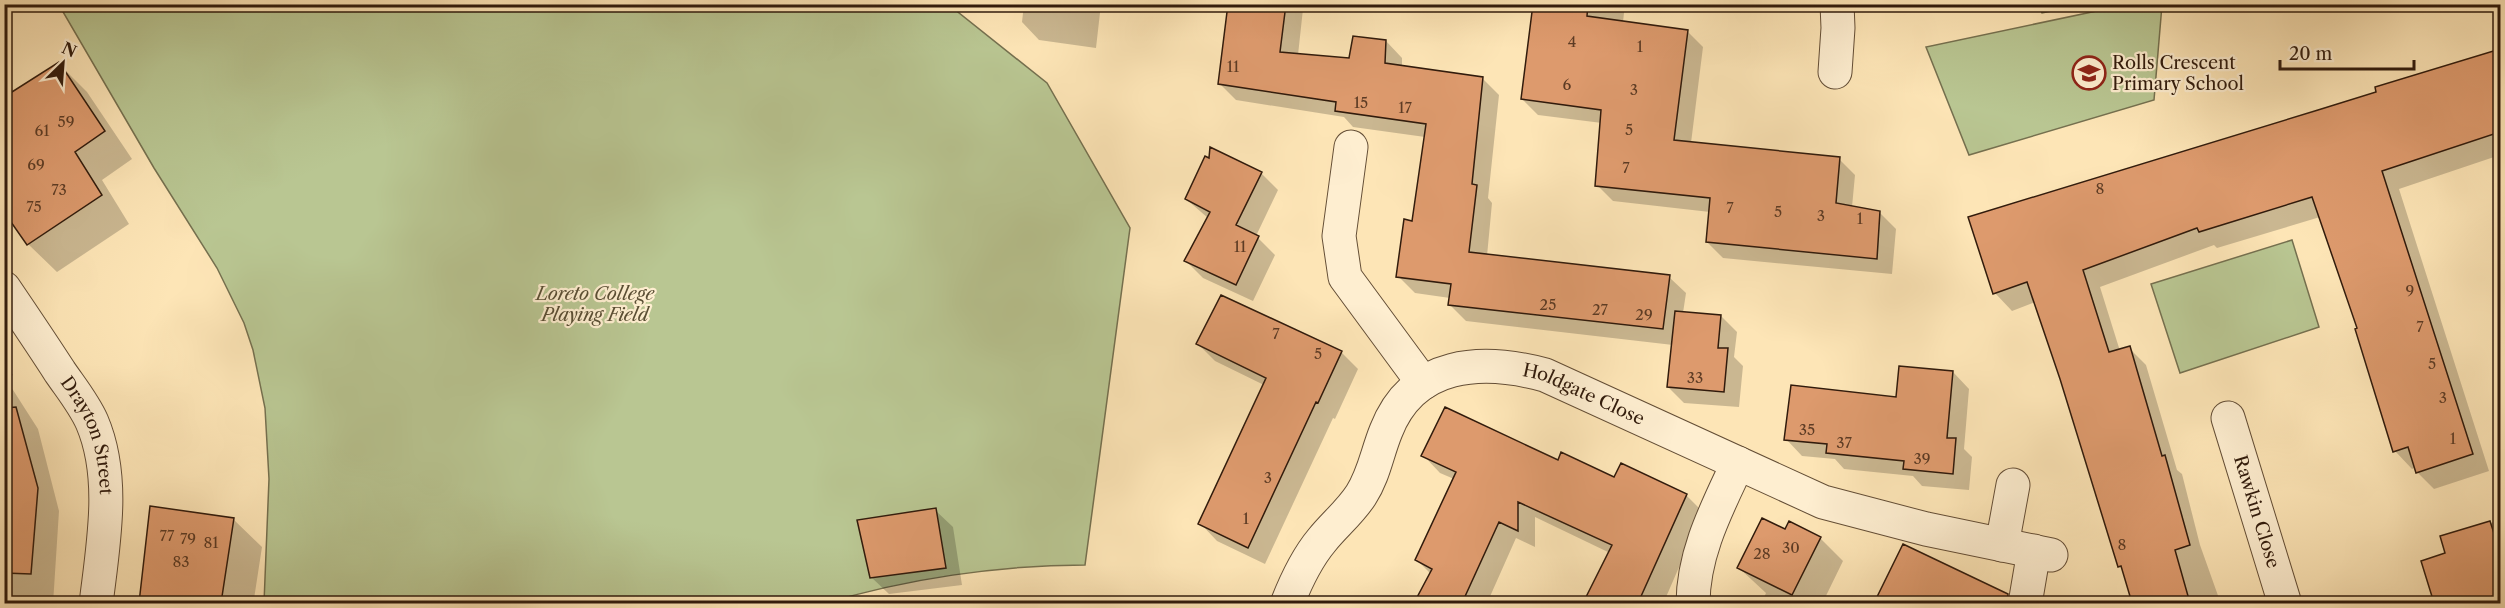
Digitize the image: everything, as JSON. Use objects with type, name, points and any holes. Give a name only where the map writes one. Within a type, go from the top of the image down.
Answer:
[{"type":"street","points":[[1835,72],[1837,4]]},
{"type":"street","points":[[1351,147],[1339,236],[1345,277],[1423,383]]},
{"type":"street","name":"Drayton Street","points":[[4,288],[81,401],[98,440],[104,464],[105,485],[104,538],[96,603]]},
{"type":"street","name":"Holdgate Close","points":[[1287,603],[1312,553],[1361,495],[1374,471],[1386,431],[1398,409],[1423,383],[1443,371],[1492,365],[1524,369],[1571,385],[1823,502],[1926,529],[2042,553],[2025,603]]},
{"type":"street","name":"Rawkin Close","points":[[2228,418],[2285,603]]},
{"type":"street","points":[[1693,603],[1697,561],[1738,463]]},
{"type":"street","points":[[2002,545],[2013,484]]},
{"type":"green space","points":[[2039,4],[2082,5],[2042,13]]},
{"type":"green space","name":"Loreto College Playing Field","points":[[59,5],[949,5],[1047,83],[1130,228],[1085,565],[1019,568],[953,575],[886,587],[823,604],[264,603],[269,479],[265,408],[253,350],[244,323],[217,268],[154,168]]},
{"type":"green space","points":[[2125,5],[2162,5],[2154,100],[1969,155],[1926,47]]},
{"type":"green space","points":[[2292,240],[2319,327],[2180,373],[2151,284]]},
{"type":"building","points":[[1228,4],[1286,4],[1280,52],[1349,58],[1353,36],[1386,40],[1385,63],[1483,77],[1472,184],[1477,185],[1469,252],[1670,275],[1663,329],[1448,305],[1451,284],[1396,277],[1404,219],[1412,221],[1426,124],[1335,111],[1336,102],[1218,84]]},
{"type":"building","points":[[1533,4],[1588,4],[1587,16],[1688,30],[1674,140],[1840,157],[1836,203],[1880,211],[1877,259],[1706,242],[1710,198],[1595,186],[1601,110],[1521,99]]},
{"type":"building","points":[[2500,49],[2500,132],[2382,171],[2473,454],[2416,473],[2408,447],[2393,452],[2355,329],[2357,328],[2312,197],[2199,232],[2197,228],[2083,270],[2109,352],[2130,346],[2162,456],[2165,455],[2190,545],[2175,550],[2190,603],[2132,603],[2121,566],[2118,567],[2060,379],[2027,282],[1993,294],[1968,217],[2376,92],[2375,87]]},
{"type":"building","points":[[59,62],[105,131],[75,152],[102,195],[27,245],[4,212],[4,97]]},
{"type":"building","points":[[1210,147],[1262,172],[1236,225],[1259,236],[1236,285],[1184,261],[1210,212],[1185,199],[1205,156],[1209,158]]},
{"type":"building","points":[[1221,295],[1342,351],[1248,548],[1198,524],[1266,378],[1196,344]]},
{"type":"building","points":[[1675,311],[1721,315],[1718,348],[1728,348],[1724,392],[1667,387]]},
{"type":"building","points":[[1899,366],[1953,371],[1947,438],[1956,438],[1953,474],[1903,469],[1904,461],[1826,453],[1827,444],[1784,440],[1791,385],[1896,397]]},
{"type":"building","points":[[16,407],[38,488],[31,574],[4,573],[4,408]]},
{"type":"building","points":[[1445,407],[1558,460],[1561,452],[1614,477],[1621,463],[1687,494],[1638,603],[1583,603],[1612,545],[1518,502],[1518,531],[1499,522],[1462,603],[1414,603],[1432,569],[1415,560],[1456,472],[1421,456]]},
{"type":"building","points":[[150,506],[234,518],[221,603],[139,603]]},
{"type":"building","points":[[936,508],[946,568],[870,578],[857,520]]},
{"type":"building","points":[[1762,518],[1785,529],[1789,521],[1821,537],[1792,595],[1737,568]]},
{"type":"building","points":[[2490,521],[2500,552],[2500,594],[2470,603],[2434,603],[2421,561],[2445,553],[2440,536]]},
{"type":"building","points":[[1903,544],[2008,594],[2007,603],[1874,603]]},
{"type":"place","name":"Rolls Crescent Primary School","points":[[2089,73]]}]
